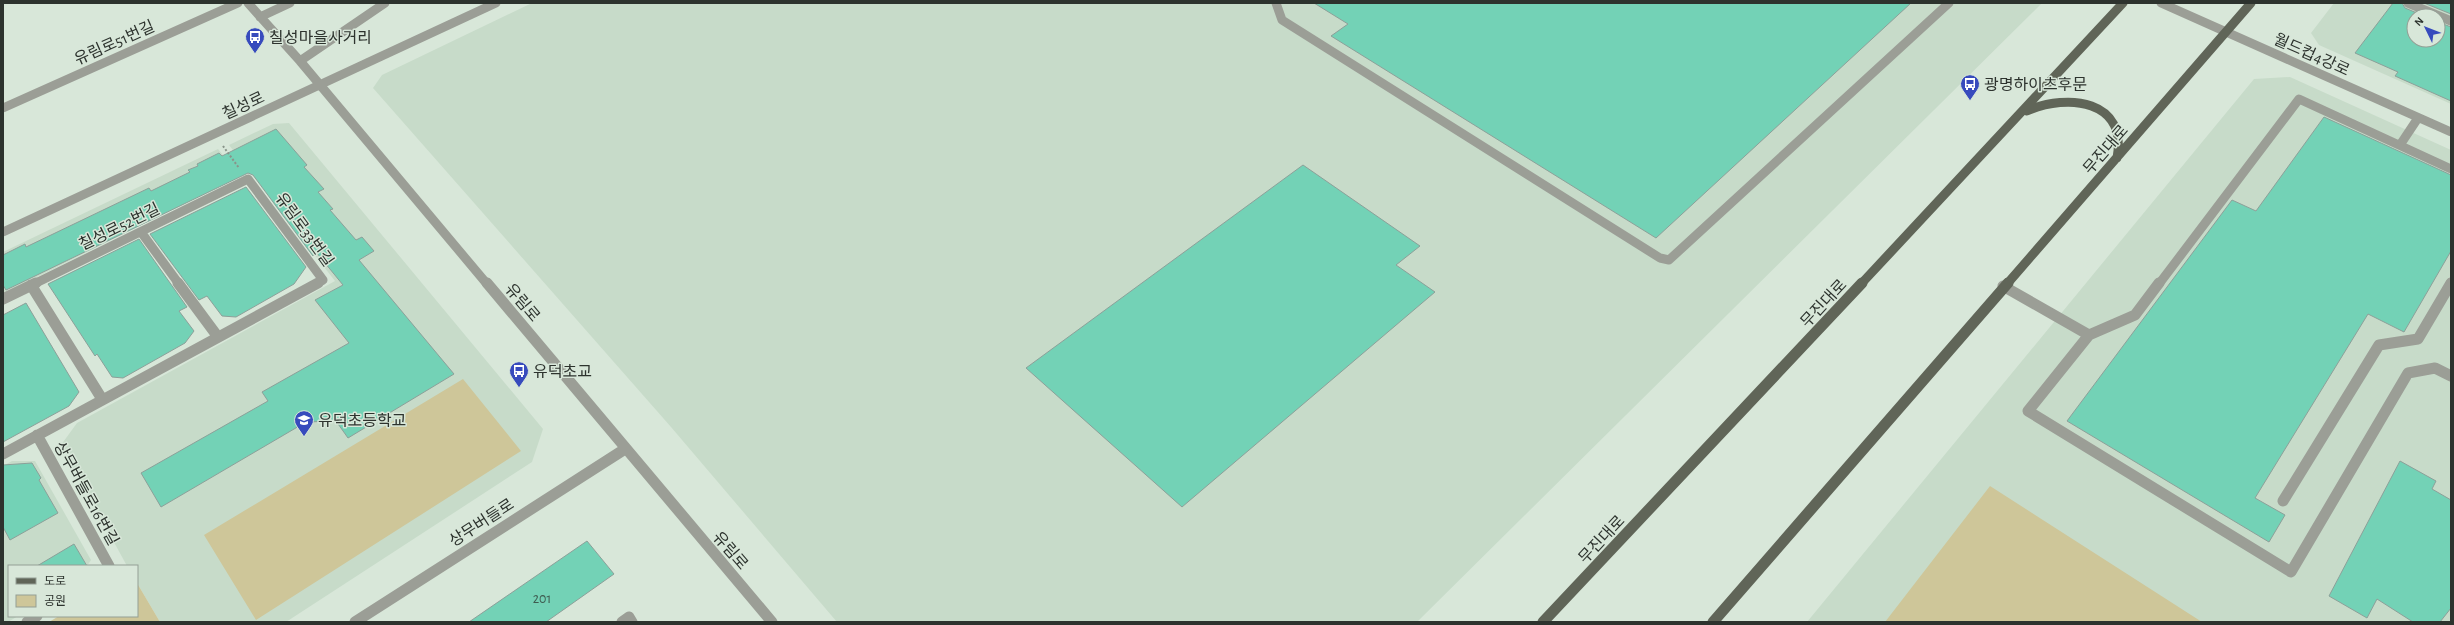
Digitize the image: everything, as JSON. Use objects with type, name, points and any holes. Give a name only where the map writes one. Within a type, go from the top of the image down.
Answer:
[{"type":"main road","name":"무진대로","points":[[1543,622],[2022,113],[2123,3]]},
{"type":"main road","name":"무진대로","points":[[1713,622],[2003,286],[2252,3]]},
{"type":"main road","points":[[2022,113],[2051,101],[2080,101],[2094,107],[2108,116],[2116,126],[2119,136],[2117,158]]},
{"type":"street","name":"유림로51번길","points":[[3,108],[238,3]]},
{"type":"street","name":"유림로","points":[[248,3],[300,61],[772,622]]},
{"type":"street","points":[[260,17],[290,3]]},
{"type":"street","points":[[300,61],[385,3]]},
{"type":"street","name":"칠성로","points":[[3,232],[496,3]]},
{"type":"street","points":[[1276,3],[1282,20],[1660,258],[1669,260],[1948,3]]},
{"type":"street","name":"월드컵4강로","points":[[2161,3],[2451,132]]},
{"type":"street","points":[[2408,3],[2451,21]]},
{"type":"street","points":[[2451,169],[2299,99],[2135,315],[2089,335],[2028,411],[2291,572],[2408,373],[2435,368],[2451,376]]},
{"type":"street","points":[[2400,145],[2418,118]]},
{"type":"street","name":"칠성로52번길","points":[[3,299],[248,179]]},
{"type":"street","name":"유림로33번길","points":[[3,454],[323,280],[248,179]]},
{"type":"street","points":[[141,232],[218,337]]},
{"type":"street","points":[[2283,501],[2379,345],[2418,339],[2451,282]]},
{"type":"street","points":[[31,285],[102,399]]},
{"type":"street","points":[[2003,286],[2089,335]]},
{"type":"street","name":"상무버들로16번길","points":[[37,435],[108,565]]},
{"type":"street","name":"상무버들로","points":[[355,622],[625,448]]},
{"type":"street","points":[[622,622],[629,617],[632,622]]},
{"type":"path","points":[[223,146],[248,179]]},
{"type":"shaded area","points":[[532,3],[2042,3],[1417,622],[837,622],[671,427],[373,88],[382,75]]},
{"type":"shaded area","points":[[2334,3],[2451,3],[2451,104],[2319,45],[2311,33]]},
{"type":"shaded area","points":[[2290,77],[2451,150],[2451,622],[1807,622],[2254,79]]},
{"type":"shaded area","name":"유덕초등학교","points":[[289,123],[543,429],[532,462],[286,622],[160,622],[138,585],[138,565],[126,565],[61,445],[77,423],[335,281],[229,145],[273,124]]},
{"type":"shaded area","points":[[218,149],[240,176],[3,294],[3,252]]},
{"type":"shaded area","points":[[12,461],[35,461],[91,560],[88,565],[8,565],[8,617],[16,617],[8,622],[3,622],[3,466]]},
{"type":"green space","points":[[463,379],[521,451],[256,620],[204,535]]},
{"type":"green space","points":[[1990,486],[2202,622],[1885,622]]},
{"type":"green space","points":[[138,585],[160,622],[49,622],[57,617],[138,617]]},
{"type":"building","points":[[1314,3],[1911,3],[1656,238],[1331,36],[1348,24]]},
{"type":"building","points":[[2393,3],[2402,3],[2406,8],[2406,48],[2446,48],[2446,25],[2451,27],[2451,101],[2395,76],[2398,72],[2355,53]]},
{"type":"building","points":[[2424,3],[2451,3],[2451,14],[2446,12],[2446,8],[2436,8]]},
{"type":"building","points":[[2324,117],[2451,175],[2451,251],[2404,332],[2368,314],[2255,498],[2285,515],[2269,542],[2067,421],[2232,200],[2256,211]]},
{"type":"building","points":[[276,129],[307,165],[304,167],[324,189],[318,192],[333,209],[330,210],[356,240],[362,237],[374,251],[359,260],[454,374],[348,438],[336,421],[306,422],[161,507],[141,473],[268,401],[262,392],[349,343],[315,300],[343,285],[316,252],[313,256],[253,175],[248,173],[6,290],[3,285],[3,255],[25,244],[26,247],[149,188],[151,191],[190,172],[188,170],[198,166],[197,164],[219,153],[222,156]]},
{"type":"building","points":[[1303,165],[1420,246],[1396,265],[1435,292],[1182,507],[1026,368]]},
{"type":"building","points":[[246,187],[306,267],[294,284],[236,317],[222,316],[207,296],[199,300],[150,234]]},
{"type":"building","points":[[139,239],[187,307],[179,311],[194,331],[185,343],[123,378],[112,377],[97,354],[95,356],[48,284]]},
{"type":"building","points":[[26,303],[79,392],[69,406],[3,442],[3,315]]},
{"type":"building","points":[[2400,461],[2436,481],[2432,489],[2451,500],[2451,608],[2440,622],[2413,622],[2377,599],[2367,618],[2329,596]]},
{"type":"building","points":[[32,463],[41,478],[39,480],[58,513],[10,540],[3,527],[3,465]]},
{"type":"building","points":[[587,541],[614,574],[546,622],[469,622]]},
{"type":"building","points":[[74,544],[86,565],[39,565]]},
{"type":"place","name":"칠성마을사거리","points":[[255,54]]},
{"type":"place","name":"광명하이츠후문","points":[[1970,101]]},
{"type":"place","name":"유덕초교","points":[[519,388]]},
{"type":"place","name":"유덕초등학교","points":[[304,437]]}]
